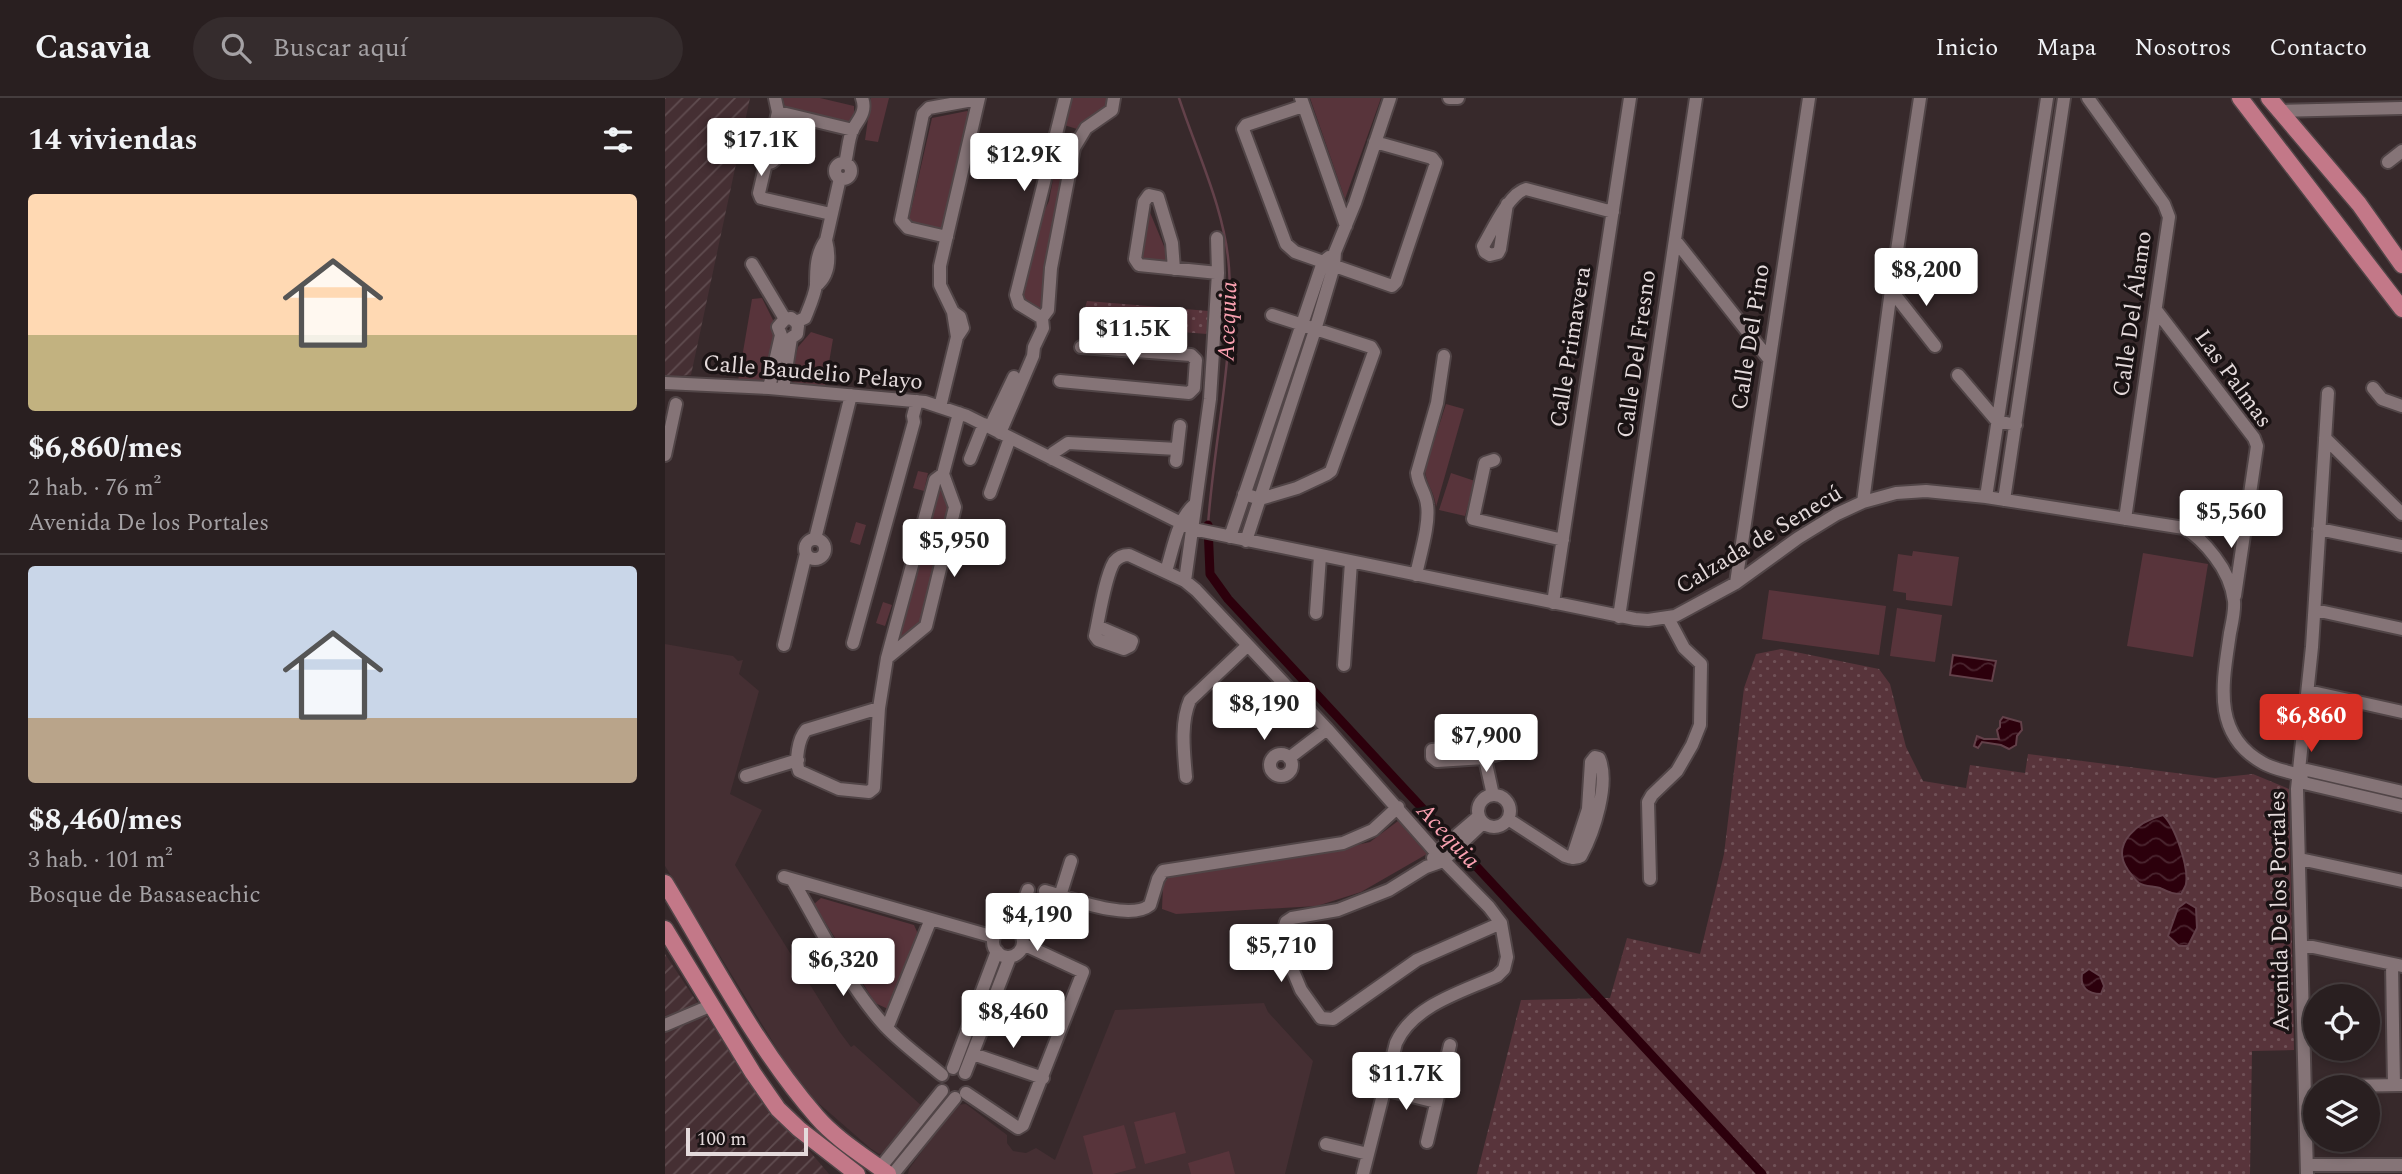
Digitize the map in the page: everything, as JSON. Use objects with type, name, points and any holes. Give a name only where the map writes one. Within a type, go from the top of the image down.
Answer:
[{"type":"main road","points":[[2240,98],[2401,302]]},
{"type":"main road","points":[[2274,105],[2360,204],[2402,265]]},
{"type":"main road","points":[[2360,253],[2383,274],[2391,276],[2402,271]]},
{"type":"main road","points":[[665,883],[752,1028],[785,1076],[819,1119],[887,1172]]},
{"type":"main road","points":[[665,929],[778,1109],[856,1174]]},
{"type":"main road","points":[[799,1129],[804,1121],[819,1119]]},
{"type":"street","points":[[775,98],[778,112],[770,148],[764,148],[760,152],[761,159],[766,163],[759,192],[761,198],[831,214]]},
{"type":"street","points":[[783,389],[786,337],[778,327],[796,319],[824,278],[829,258],[825,240],[840,178],[835,174],[835,167],[845,163],[853,130],[860,123],[864,105],[862,98]]},
{"type":"street","points":[[1042,318],[1020,304],[1016,295],[1065,98]]},
{"type":"street","points":[[990,493],[996,430],[1028,352],[1034,347],[1043,328],[1042,318],[1048,310],[1051,268],[1075,148],[1086,128],[1112,110],[1114,98]]},
{"type":"street","points":[[1230,537],[1301,325],[1346,226],[1390,98]]},
{"type":"street","points":[[1449,98],[1458,98]]},
{"type":"street","name":"Calle Primavera","points":[[1553,603],[1630,98]]},
{"type":"street","name":"Calle Del Fresno","points":[[1619,617],[1696,98]]},
{"type":"street","name":"Calle Del Pino","points":[[1737,583],[1809,98]]},
{"type":"street","points":[[1863,502],[1920,98]]},
{"type":"street","points":[[1986,497],[2047,98]]},
{"type":"street","points":[[2004,500],[2064,98]]},
{"type":"street","name":"Calle Del Álamo","points":[[2088,98],[2169,217],[2125,519]]},
{"type":"street","points":[[940,407],[957,337],[953,312],[939,278],[979,99],[929,108],[923,114],[901,220],[908,228],[947,237]]},
{"type":"street","points":[[1346,226],[1302,102],[1246,125],[1243,131],[1286,244],[1291,250],[1331,260],[1390,286],[1395,285],[1436,163],[1432,158],[1375,142]]},
{"type":"street","points":[[2274,105],[2402,108]]},
{"type":"street","points":[[778,112],[853,130]]},
{"type":"street","points":[[2040,137],[2057,141]]},
{"type":"street","points":[[1055,143],[1075,148]]},
{"type":"street","points":[[2388,162],[2402,151]]},
{"type":"street","points":[[1507,204],[1519,191],[1526,189],[1613,212]]},
{"type":"street","points":[[1174,269],[1172,243],[1159,197],[1149,195],[1144,202],[1136,262],[1139,265],[1174,269],[1218,273]]},
{"type":"street","points":[[1166,571],[1195,504],[1212,380],[1218,273],[1217,238]]},
{"type":"street","points":[[1675,240],[1769,359]]},
{"type":"street","points":[[2024,250],[2041,253]]},
{"type":"street","points":[[1246,541],[1315,330],[1331,260]]},
{"type":"street","points":[[752,264],[796,319]]},
{"type":"street","points":[[1891,290],[1935,346]]},
{"type":"street","name":"Las Palmas","points":[[2156,310],[2254,438],[2257,446],[2234,603]]},
{"type":"street","points":[[1244,494],[1260,499],[1315,481],[1331,471],[1374,352],[1371,347],[1272,315]]},
{"type":"street","points":[[769,388],[786,337]]},
{"type":"street","points":[[1060,381],[1189,393],[1194,388],[1196,360],[1191,355],[1081,347]]},
{"type":"street","points":[[1416,576],[1428,513],[1427,501],[1417,474],[1437,403],[1444,356]]},
{"type":"street","points":[[1958,375],[1997,421],[2016,425]]},
{"type":"street","points":[[1195,379],[1212,380]]},
{"type":"street","name":"Calle Baudelio Pelayo","points":[[665,383],[769,388],[921,401],[959,413],[1052,456],[1187,527]]},
{"type":"street","points":[[2002,387],[2020,391]]},
{"type":"street","points":[[2373,388],[2382,399],[2402,406]]},
{"type":"street","points":[[2327,393],[2315,610],[2402,629]]},
{"type":"street","points":[[784,645],[806,554],[806,544],[815,539],[851,396]]},
{"type":"street","points":[[853,643],[914,422],[913,416],[921,401]]},
{"type":"street","points":[[665,467],[669,421],[676,404]]},
{"type":"street","points":[[887,658],[926,626],[955,507],[943,474],[959,413]]},
{"type":"street","points":[[1052,456],[1068,443],[1176,455],[1180,426]]},
{"type":"street","points":[[969,459],[996,430]]},
{"type":"street","points":[[2325,438],[2402,514]]},
{"type":"street","points":[[1493,460],[1485,463],[1473,519],[1563,540]]},
{"type":"street","points":[[879,708],[806,730],[801,738],[797,760],[799,771],[839,789],[871,791],[874,788],[879,708],[887,658],[935,480],[943,474]]},
{"type":"street","name":"Calzada de Senecú","points":[[1187,527],[1619,617],[1648,620],[1668,618],[1737,583],[1798,538],[1837,514],[1863,502],[1896,493],[1926,491],[1986,497],[2184,528],[2193,533],[2222,565],[2229,580],[2234,603],[2223,682],[2225,717],[2235,738],[2247,752],[2265,765],[2299,775]]},
{"type":"street","points":[[1185,581],[1187,527]]},
{"type":"street","points":[[2319,529],[2402,546]]},
{"type":"street","points":[[806,554],[815,559],[830,554],[823,543],[815,539]]},
{"type":"street","points":[[1097,626],[1113,564],[1117,559],[1129,555],[1185,581],[1444,853],[1501,923],[1507,957],[1504,970],[1497,976],[1436,1003],[1401,1032],[1363,1174]]},
{"type":"street","points":[[1316,613],[1320,556]]},
{"type":"street","points":[[1345,664],[1352,562]]},
{"type":"street","name":"Avenida De los Portales","points":[[2307,1169],[2299,775],[2315,610]]},
{"type":"street","points":[[1650,879],[1648,802],[1687,757],[1700,724],[1701,713],[1701,664],[1684,648],[1668,618]]},
{"type":"street","points":[[1186,777],[1186,711],[1190,700],[1247,646]]},
{"type":"street","points":[[2308,691],[2402,712]]},
{"type":"street","points":[[1289,758],[1327,729]]},
{"type":"street","points":[[1484,752],[1493,795]]},
{"type":"street","points":[[746,776],[797,760]]},
{"type":"street","points":[[2402,792],[2307,770],[2299,775],[2304,783],[2402,806]]},
{"type":"street","points":[[1481,819],[1497,827],[1508,819],[1510,810],[1507,802],[1493,795],[1481,803],[1481,819],[1461,838],[1426,867],[1389,890],[1338,910],[1292,918],[1286,922],[1283,933],[1291,966],[1301,990],[1321,1018],[1329,1020],[1417,960],[1501,923]]},
{"type":"street","points":[[1045,891],[1112,909],[1141,911],[1150,905],[1163,871],[1343,843],[1373,830],[1398,807]]},
{"type":"street","points":[[1508,819],[1571,858],[1593,811]]},
{"type":"street","points":[[2299,859],[2402,881]]},
{"type":"street","points":[[1060,896],[1071,861]]},
{"type":"street","points":[[887,1172],[969,1084],[887,1028],[856,988],[788,879],[994,937]]},
{"type":"street","points":[[1008,927],[1016,907],[1026,895],[1026,909],[1022,939],[1019,952],[1010,957],[973,1054],[940,1080],[942,1091],[950,1097],[961,1095],[1014,1127],[1024,1125],[1083,974],[1081,969],[1022,939],[1013,928],[1008,927],[994,937],[994,947],[1010,957]]},
{"type":"street","points":[[887,1028],[931,919]]},
{"type":"street","points":[[2301,947],[2313,947],[2397,965],[2398,1085],[2380,1085]]},
{"type":"street","points":[[953,1072],[997,951]]},
{"type":"street","points":[[665,1025],[712,1005]]},
{"type":"street","points":[[1427,1142],[1450,1045]]},
{"type":"street","points":[[973,1054],[1043,1078]]},
{"type":"street","points":[[1386,1085],[1437,1097]]},
{"type":"street","points":[[887,1172],[942,1091]]},
{"type":"street","points":[[1326,1144],[1368,1154]]},
{"type":"street","points":[[2307,1169],[2402,1165]]},
{"type":"shaded area","points":[[665,98],[750,98],[691,375],[665,377]]},
{"type":"shaded area","points":[[783,98],[820,98],[854,106],[854,122],[785,108]]},
{"type":"shaded area","points":[[871,98],[889,98],[878,142],[865,140]]},
{"type":"shaded area","points":[[1069,98],[1108,98],[1106,110],[1086,120],[1077,129],[1064,125]]},
{"type":"shaded area","points":[[1310,98],[1381,98],[1345,199]]},
{"type":"shaded area","points":[[967,111],[971,114],[944,225],[939,229],[913,223],[909,219],[932,118]]},
{"type":"shaded area","points":[[1062,162],[1066,167],[1055,209],[1045,310],[1039,310],[1021,302],[1040,220],[1049,201],[1056,163]]},
{"type":"shaded area","points":[[1149,210],[1166,251],[1167,263],[1141,262]]},
{"type":"shaded area","points":[[762,298],[774,322],[765,382],[738,381],[752,299]]},
{"type":"shaded area","points":[[1087,301],[1209,311],[1207,334],[1080,324]]},
{"type":"shaded area","points":[[811,332],[833,339],[825,386],[789,382],[798,347]]},
{"type":"shaded area","points":[[1446,404],[1464,409],[1436,507],[1425,469]]},
{"type":"shaded area","points":[[918,471],[928,473],[924,491],[913,488]]},
{"type":"shaded area","points":[[1451,473],[1475,481],[1465,516],[1439,510]]},
{"type":"shaded area","points":[[939,481],[950,505],[922,625],[898,640],[897,634]]},
{"type":"shaded area","points":[[856,522],[866,525],[860,545],[850,542]]},
{"type":"shaded area","points":[[1913,551],[1959,557],[1952,606],[1906,600],[1906,593],[1893,591],[1898,554],[1912,556]]},
{"type":"shaded area","points":[[2143,553],[2208,564],[2193,657],[2127,646]]},
{"type":"shaded area","points":[[1769,590],[1886,606],[1879,655],[1762,639]]},
{"type":"shaded area","points":[[883,602],[892,605],[885,626],[876,623]]},
{"type":"shaded area","points":[[1897,608],[1942,615],[1935,662],[1890,656]]},
{"type":"shaded area","points":[[665,644],[743,660],[739,674],[759,691],[730,794],[762,810],[735,865],[851,1047],[854,1045],[923,1107],[886,1152],[879,1154],[870,1148],[801,1088],[665,866]]},
{"type":"shaded area","points":[[1781,649],[1879,669],[1890,684],[1906,747],[1923,781],[1966,788],[1970,765],[2025,773],[2028,754],[2215,778],[2253,774],[2289,789],[2294,1050],[2252,1051],[2250,1174],[1477,1174],[1521,1000],[1610,998],[1627,938],[1700,954],[1724,854],[1744,688],[1756,654]]},
{"type":"shaded area","points":[[1398,821],[1427,854],[1361,892],[1317,906],[1176,914],[1162,909],[1163,885],[1169,876],[1316,854],[1370,842]]},
{"type":"shaded area","points":[[821,898],[914,925],[918,934],[888,1009],[875,1003],[814,904]]},
{"type":"shaded area","points":[[665,954],[749,1080],[829,1174],[665,1174]]},
{"type":"shaded area","points":[[1264,1003],[1268,1012],[1313,1061],[1285,1174],[908,1174],[956,1105],[966,1104],[1007,1135],[1007,1143],[1013,1151],[1026,1153],[1036,1148],[1055,1160],[1115,1010]]},
{"type":"shaded area","points":[[1175,1112],[1186,1153],[1145,1164],[1134,1122]]},
{"type":"shaded area","points":[[1124,1125],[1136,1168],[1113,1174],[1093,1174],[1083,1136]]},
{"type":"shaded area","points":[[1229,1151],[1235,1174],[1191,1174],[1188,1163]]},
{"type":"water","points":[[1953,655],[1996,661],[1992,681],[1950,675]]},
{"type":"water","points":[[2003,717],[2021,722],[2022,730],[2017,736],[2016,745],[2009,749],[1982,742],[1978,748],[1974,746],[1977,736],[1999,739],[1997,730]]},
{"type":"water","points":[[2163,815],[2172,828],[2183,858],[2186,884],[2181,894],[2139,883],[2123,860],[2122,851],[2130,835],[2145,822]]},
{"type":"water","points":[[2186,902],[2196,908],[2197,928],[2188,946],[2179,946],[2168,936],[2178,908]]},
{"type":"water","points":[[2089,969],[2100,976],[2104,986],[2101,994],[2092,993],[2083,986],[2082,974]]},
{"type":"waterway","name":"Acequia","points":[[1179,98],[1216,203],[1229,268],[1227,365],[1208,525]]},
{"type":"waterway","name":"Acequia","points":[[1208,525],[1210,574],[1228,599],[1762,1174]]}]
